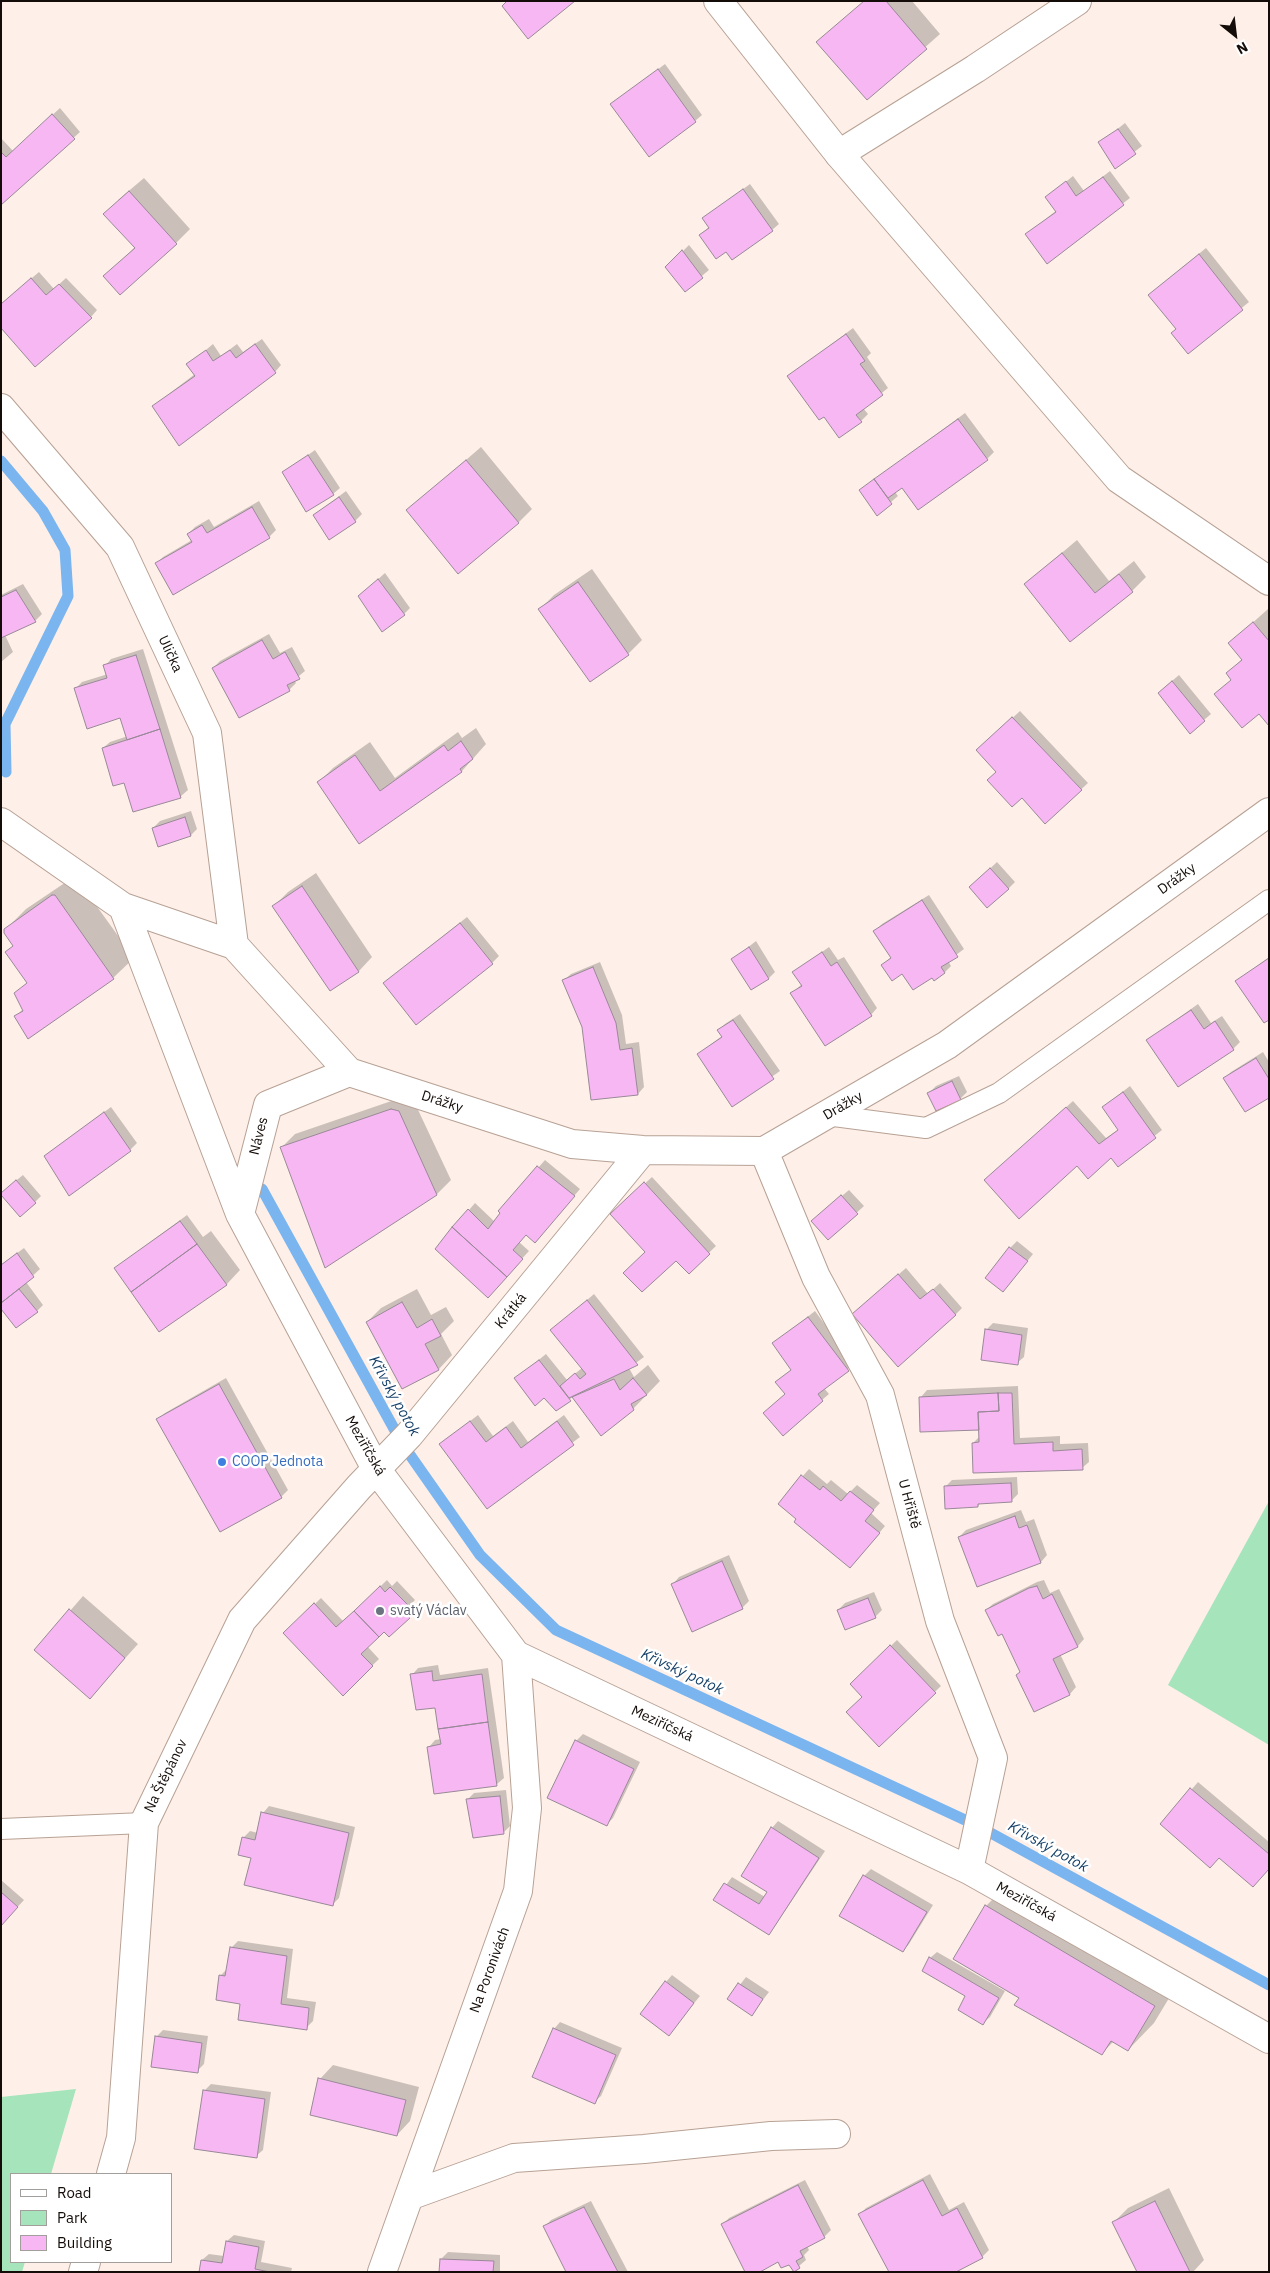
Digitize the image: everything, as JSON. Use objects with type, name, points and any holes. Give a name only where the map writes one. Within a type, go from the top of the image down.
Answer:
[{"type":"street","points":[[718,1],[839,154],[1119,479],[1269,581]]},
{"type":"street","points":[[839,154],[975,69],[1077,1]]},
{"type":"street","name":"Ulička","points":[[1,408],[120,547],[207,733],[234,945]]},
{"type":"street","name":"Drážky","points":[[348,1072],[572,1144],[643,1150],[764,1151],[947,1045],[1269,812]]},
{"type":"street","points":[[1,822],[123,907],[234,945],[348,1072]]},
{"type":"street","points":[[123,907],[240,1214]]},
{"type":"street","name":"Náves","points":[[240,1214],[268,1105],[348,1072]]},
{"type":"street","name":"Krátká","points":[[393,1452],[643,1150]]},
{"type":"street","name":"U Hřiště","points":[[764,1151],[816,1277],[880,1395],[940,1622],[993,1758],[971,1858]]},
{"type":"street","name":"Meziříčská","points":[[240,1214],[393,1452],[516,1654],[971,1858],[1269,2039]]},
{"type":"street","name":"Na Štěpánov","points":[[111,2173],[121,2138],[144,1823],[242,1620],[393,1452]]},
{"type":"street","name":"Na Poronivách","points":[[382,2272],[518,1891],[527,1808],[516,1654]]},
{"type":"street","points":[[409,2196],[514,2158],[644,2149],[771,2136],[836,2134]]},
{"type":"lane","points":[[826,1115],[926,1128],[999,1093],[1269,900]]},
{"type":"lane","points":[[1,1829],[144,1823]]},
{"type":"green space","points":[[1269,1501],[1269,1745],[1168,1685]]},
{"type":"green space","points":[[76,2089],[51,2173],[10,2173],[10,2263],[25,2263],[22,2272],[1,2272],[1,2097]]},
{"type":"building","points":[[507,1],[575,1],[528,39],[502,6]]},
{"type":"building","points":[[864,1],[886,1],[927,49],[867,100],[816,42]]},
{"type":"building","points":[[658,69],[696,122],[649,157],[610,104]]},
{"type":"building","points":[[52,114],[75,139],[1,205],[1,152],[6,157]]},
{"type":"building","points":[[1118,129],[1136,154],[1115,169],[1098,142]]},
{"type":"building","points":[[1103,177],[1124,205],[1047,264],[1025,234],[1056,212],[1045,197],[1066,181],[1076,196]]},
{"type":"building","points":[[743,189],[773,231],[732,260],[726,252],[716,259],[699,235],[709,228],[702,218]]},
{"type":"building","points":[[129,191],[177,244],[120,295],[103,276],[135,248],[103,214]]},
{"type":"building","points":[[682,250],[703,278],[685,292],[665,267]]},
{"type":"building","points":[[1199,254],[1243,310],[1188,354],[1171,333],[1176,329],[1148,295]]},
{"type":"building","points":[[31,278],[46,295],[59,284],[92,318],[35,367],[1,328],[1,304]]},
{"type":"building","points":[[846,334],[865,361],[860,364],[883,395],[856,415],[862,422],[839,438],[824,417],[819,420],[787,376]]},
{"type":"building","points":[[255,344],[276,373],[179,446],[152,406],[195,376],[186,364],[206,350],[213,361],[230,350],[236,358]]},
{"type":"building","points":[[958,419],[988,460],[918,510],[902,488],[888,498],[874,479]]},
{"type":"building","points":[[308,455],[334,495],[306,512],[282,472]]},
{"type":"building","points":[[466,460],[519,523],[458,574],[406,510]]},
{"type":"building","points":[[874,479],[892,504],[877,516],[859,490]]},
{"type":"building","points":[[339,497],[356,522],[329,540],[313,515]]},
{"type":"building","points":[[252,507],[270,538],[173,595],[155,563],[192,542],[187,534],[202,525],[207,533]]},
{"type":"building","points":[[1062,553],[1095,593],[1119,574],[1133,592],[1070,642],[1024,584]]},
{"type":"building","points":[[378,579],[405,615],[382,632],[358,596]]},
{"type":"building","points":[[578,582],[629,655],[590,682],[538,609]]},
{"type":"building","points":[[16,590],[36,622],[1,638],[1,597]]},
{"type":"building","points":[[1253,622],[1269,641],[1269,726],[1259,714],[1242,728],[1214,694],[1231,680],[1226,673],[1242,660],[1228,643]]},
{"type":"building","points":[[262,640],[273,659],[285,652],[300,679],[287,685],[290,691],[239,718],[212,668]]},
{"type":"building","points":[[136,655],[160,729],[127,740],[120,718],[87,729],[74,688],[107,678],[103,665]]},
{"type":"building","points":[[1172,681],[1205,721],[1190,734],[1158,693]]},
{"type":"building","points":[[1012,717],[1082,790],[1045,824],[1022,798],[1012,807],[987,780],[996,772],[976,750]]},
{"type":"building","points":[[160,729],[181,798],[133,812],[124,783],[113,786],[102,748]]},
{"type":"building","points":[[461,741],[473,759],[460,769],[462,772],[359,844],[317,782],[355,755],[380,791],[444,745],[448,751]]},
{"type":"building","points":[[185,817],[191,836],[158,847],[152,828]]},
{"type":"building","points":[[990,868],[1009,889],[987,908],[969,887]]},
{"type":"building","points":[[302,886],[359,972],[330,991],[272,906]]},
{"type":"building","points":[[52,895],[55,895],[114,979],[28,1039],[14,1016],[23,1011],[14,993],[27,983],[5,952],[13,946],[4,933],[4,929]]},
{"type":"building","points":[[922,900],[958,957],[941,967],[945,973],[934,981],[932,978],[913,990],[902,974],[892,981],[881,965],[891,958],[873,931]]},
{"type":"building","points":[[460,923],[493,964],[416,1025],[383,983]]},
{"type":"building","points":[[749,947],[769,979],[751,990],[731,959]]},
{"type":"building","points":[[822,952],[831,966],[837,962],[872,1016],[825,1046],[790,993],[802,986],[792,972]]},
{"type":"building","points":[[1269,958],[1269,1020],[1264,1023],[1235,981]]},
{"type":"building","points":[[593,967],[616,1023],[620,1050],[632,1048],[638,1095],[591,1100],[582,1027],[562,980]]},
{"type":"building","points":[[1191,1010],[1204,1029],[1215,1021],[1234,1050],[1178,1087],[1146,1040]]},
{"type":"building","points":[[733,1020],[774,1079],[732,1107],[697,1054],[722,1037],[717,1030]]},
{"type":"building","points":[[1256,1058],[1269,1079],[1269,1098],[1245,1112],[1223,1078]]},
{"type":"building","points":[[952,1081],[961,1100],[936,1111],[927,1093]]},
{"type":"building","points":[[1123,1092],[1156,1138],[1118,1167],[1111,1158],[1088,1179],[1077,1166],[1019,1219],[984,1180],[1066,1107],[1099,1144],[1118,1130],[1102,1107]]},
{"type":"building","points":[[391,1109],[399,1111],[437,1195],[325,1268],[280,1147]]},
{"type":"building","points":[[104,1112],[131,1151],[69,1196],[44,1156]]},
{"type":"building","points":[[537,1166],[575,1196],[535,1243],[526,1235],[513,1250],[523,1259],[507,1277],[452,1227],[468,1209],[488,1229],[500,1213],[498,1211]]},
{"type":"building","points":[[16,1180],[36,1203],[20,1217],[1,1195]]},
{"type":"building","points":[[644,1182],[710,1254],[689,1274],[676,1261],[642,1292],[623,1273],[645,1252],[610,1214]]},
{"type":"building","points":[[841,1195],[858,1214],[828,1240],[811,1221]]},
{"type":"building","points":[[180,1221],[197,1244],[131,1292],[114,1268]]},
{"type":"building","points":[[452,1227],[507,1277],[488,1298],[435,1249]]},
{"type":"building","points":[[197,1244],[227,1285],[159,1332],[131,1292]]},
{"type":"building","points":[[1009,1247],[1028,1261],[1003,1292],[985,1278]]},
{"type":"building","points":[[17,1253],[34,1277],[1,1303],[1,1265]]},
{"type":"building","points":[[898,1274],[920,1299],[933,1289],[956,1315],[898,1367],[852,1314]]},
{"type":"building","points":[[19,1289],[38,1312],[16,1328],[1,1309],[1,1303]]},
{"type":"building","points":[[587,1300],[638,1365],[569,1398],[560,1386],[575,1373],[580,1379],[586,1374],[550,1330]]},
{"type":"building","points":[[402,1302],[417,1328],[432,1319],[441,1336],[425,1344],[439,1370],[402,1389],[366,1322]]},
{"type":"building","points":[[808,1317],[849,1371],[818,1394],[823,1401],[783,1436],[763,1413],[785,1394],[775,1382],[791,1370],[772,1343]]},
{"type":"building","points":[[985,1329],[1022,1335],[1018,1365],[981,1360]]},
{"type":"building","points":[[539,1360],[571,1401],[556,1411],[544,1398],[535,1406],[514,1378]]},
{"type":"building","points":[[633,1378],[647,1395],[631,1404],[634,1410],[601,1436],[572,1397],[614,1379],[620,1390]]},
{"type":"building","points":[[219,1384],[282,1498],[220,1532],[156,1419]]},
{"type":"building","points":[[998,1393],[1012,1393],[1014,1444],[1053,1442],[1053,1451],[1082,1449],[1083,1470],[973,1473],[972,1443],[979,1442],[978,1412],[999,1411]]},
{"type":"building","points":[[998,1393],[999,1411],[978,1412],[979,1430],[920,1432],[919,1397]]},
{"type":"building","points":[[470,1421],[486,1442],[506,1427],[521,1448],[557,1421],[574,1445],[487,1509],[439,1444]]},
{"type":"building","points":[[801,1475],[820,1490],[823,1486],[841,1501],[850,1491],[874,1510],[865,1521],[880,1533],[850,1568],[794,1522],[796,1519],[778,1504]]},
{"type":"building","points":[[1011,1483],[1012,1502],[978,1504],[978,1507],[945,1509],[944,1486]]},
{"type":"building","points":[[1015,1516],[1019,1528],[1027,1525],[1041,1563],[977,1587],[958,1537]]},
{"type":"building","points":[[722,1561],[743,1609],[692,1632],[671,1584]]},
{"type":"building","name":"svatý Václav","points":[[380,1586],[385,1592],[390,1587],[410,1607],[405,1612],[410,1618],[389,1637],[384,1632],[379,1637],[354,1611]]},
{"type":"building","points":[[1037,1586],[1043,1599],[1052,1594],[1078,1647],[1053,1659],[1070,1695],[1034,1712],[1016,1675],[1020,1672],[1002,1634],[998,1636],[985,1610],[1029,1588]]},
{"type":"building","points":[[868,1598],[876,1618],[845,1630],[837,1610]]},
{"type":"building","points":[[314,1603],[336,1627],[354,1611],[379,1637],[361,1654],[373,1666],[343,1696],[283,1633]]},
{"type":"building","points":[[69,1609],[125,1658],[90,1699],[34,1650]]},
{"type":"building","points":[[890,1645],[936,1693],[879,1747],[846,1712],[862,1697],[850,1684]]},
{"type":"building","points":[[432,1671],[433,1681],[482,1674],[488,1722],[438,1729],[435,1708],[416,1710],[410,1674]]},
{"type":"building","points":[[488,1722],[497,1786],[434,1794],[427,1747],[441,1744],[438,1729]]},
{"type":"building","points":[[575,1740],[634,1769],[607,1826],[547,1798]]},
{"type":"building","points":[[1190,1788],[1269,1854],[1269,1869],[1253,1887],[1219,1858],[1210,1868],[1160,1824]]},
{"type":"building","points":[[500,1796],[504,1834],[473,1838],[466,1799]]},
{"type":"building","points":[[261,1812],[349,1833],[333,1906],[244,1885],[251,1858],[238,1855],[242,1837],[255,1840]]},
{"type":"building","points":[[771,1827],[819,1858],[769,1935],[713,1900],[724,1883],[759,1904],[767,1892],[741,1876]]},
{"type":"building","points":[[863,1875],[927,1912],[903,1952],[839,1916]]},
{"type":"building","points":[[1,1892],[18,1907],[1,1926]]},
{"type":"building","points":[[985,1905],[1155,2006],[1128,2051],[1111,2041],[1102,2055],[1014,2005],[1019,1998],[953,1959]]},
{"type":"building","points":[[230,1947],[287,1956],[281,2004],[309,2008],[307,2030],[238,2020],[240,2004],[216,2000],[219,1975],[225,1976]]},
{"type":"building","points":[[929,1957],[999,1998],[983,2025],[958,2010],[965,1996],[922,1971]]},
{"type":"building","points":[[665,1981],[694,2003],[669,2036],[640,2014]]},
{"type":"building","points":[[738,1983],[763,1999],[752,2016],[727,1999]]},
{"type":"building","points":[[553,2028],[616,2055],[595,2104],[532,2077]]},
{"type":"building","points":[[155,2036],[202,2043],[198,2073],[151,2067]]},
{"type":"building","points":[[318,2078],[406,2100],[397,2136],[310,2115]]},
{"type":"building","points":[[203,2090],[265,2099],[257,2158],[194,2149]]},
{"type":"building","points":[[923,2180],[942,2216],[957,2208],[983,2258],[956,2272],[889,2272],[858,2214]]},
{"type":"building","points":[[798,2185],[825,2238],[800,2251],[803,2257],[796,2261],[800,2268],[794,2272],[789,2265],[781,2268],[778,2262],[760,2272],[745,2272],[721,2224]]},
{"type":"building","points":[[1155,2201],[1190,2272],[1137,2272],[1112,2222]]},
{"type":"building","points":[[584,2207],[618,2272],[566,2272],[543,2226]]},
{"type":"building","points":[[226,2241],[259,2247],[255,2269],[270,2272],[199,2272],[201,2260],[222,2263]]},
{"type":"building","points":[[440,2259],[494,2261],[493,2272],[439,2272]]},
{"type":"waterway","name":"Křivský potok","points":[[1,461],[43,511],[65,550],[68,596],[5,724],[6,772]]},
{"type":"waterway","name":"Křivský potok","points":[[262,1189],[403,1445],[480,1555],[556,1630],[978,1826],[1269,1985]]},
{"type":"place","name":"COOP Jednota","points":[[222,1462]]},
{"type":"place","name":"svatý Václav","points":[[380,1611]]}]
